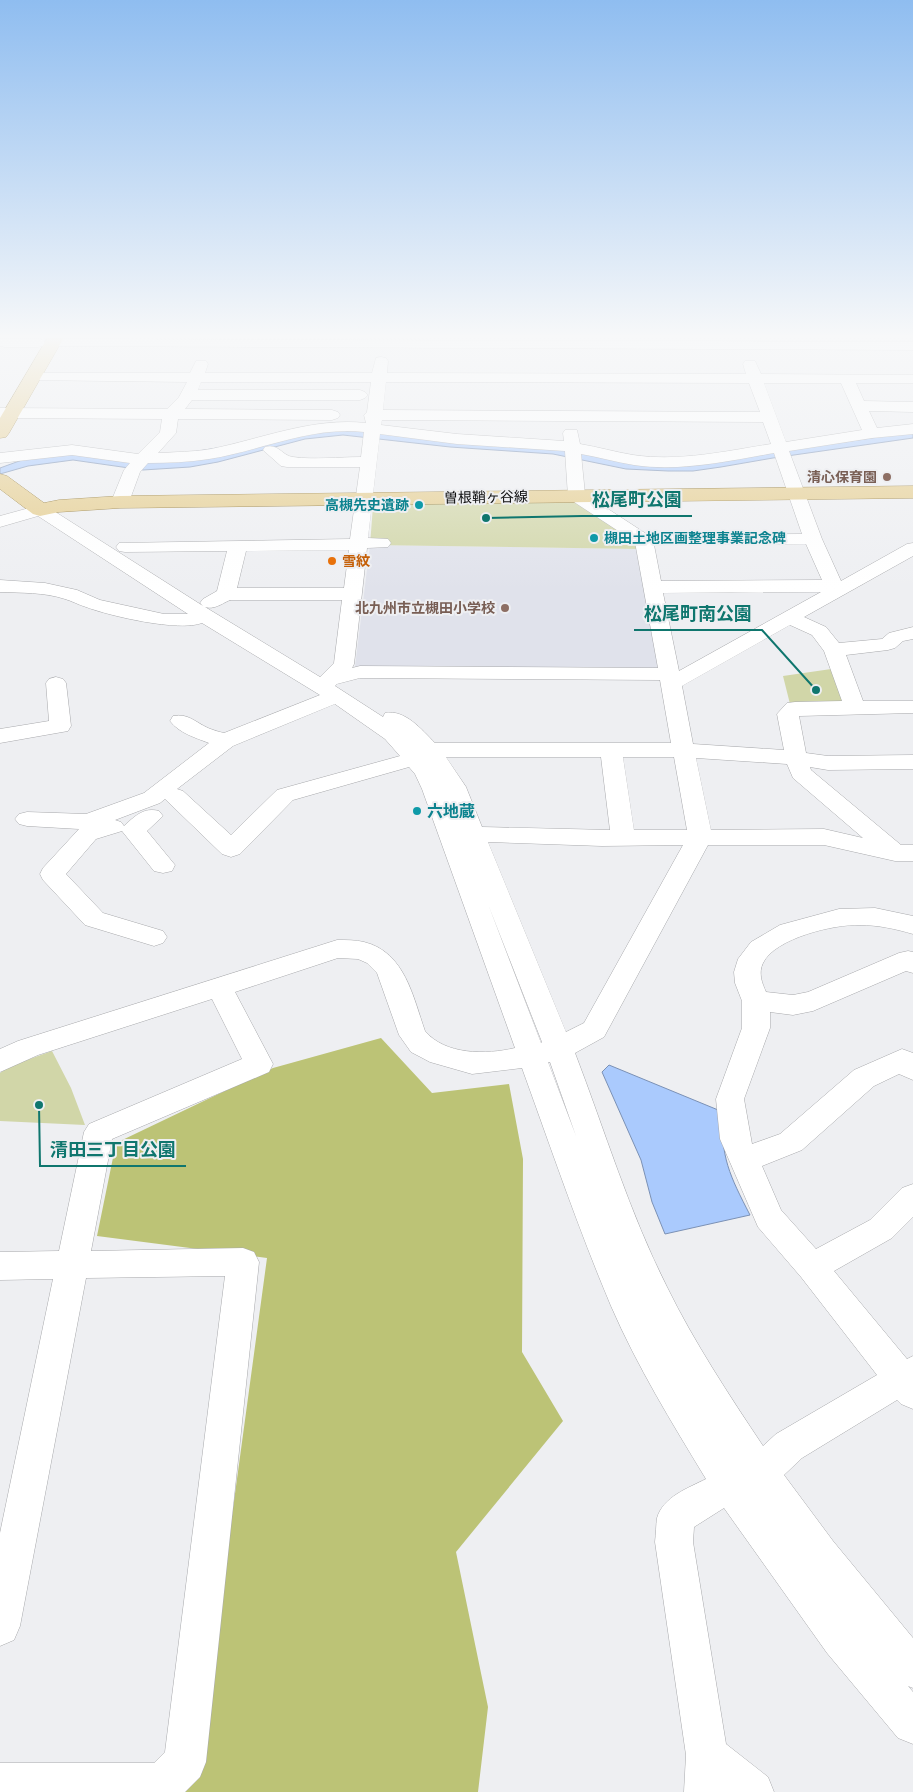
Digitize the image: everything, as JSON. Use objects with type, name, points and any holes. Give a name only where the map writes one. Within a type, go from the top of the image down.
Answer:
[{"type":"main road","points":[[6,467],[50,508]]},
{"type":"main road","name":"曽根鞘ヶ谷線","points":[[50,508],[120,502],[913,492]]},
{"type":"street","points":[[120,502],[136,466],[168,433],[170,423]]},
{"type":"street","points":[[279,423],[372,430],[444,448],[532,454],[573,454],[635,472],[666,474],[698,472],[872,433],[913,429]]},
{"type":"street","points":[[330,688],[344,664],[351,594],[370,543],[365,498],[373,423]]},
{"type":"street","points":[[6,467],[72,450],[96,452],[136,466],[210,454],[327,428],[372,430],[469,423]]},
{"type":"street","points":[[570,423],[577,496],[644,540],[813,539]]},
{"type":"street","points":[[772,423],[813,539],[834,589]]},
{"type":"street","points":[[867,423],[872,433]]},
{"type":"street","points":[[6,467],[76,462],[177,470],[206,466],[315,439],[339,437],[372,430]]},
{"type":"street","points":[[783,453],[913,440]]},
{"type":"street","points":[[271,450],[287,462],[369,462]]},
{"type":"street","points":[[50,508],[213,604]]},
{"type":"street","points":[[0,522],[50,508],[125,547],[213,604],[393,734],[417,754],[443,766],[456,786],[509,930],[559,1049],[616,1205],[655,1297],[710,1395],[745,1479],[841,1640],[913,1723]]},
{"type":"street","points":[[0,1061],[28,1048],[337,949],[362,950],[376,957],[387,967],[394,980],[413,1035],[421,1045],[440,1055],[472,1063],[510,1060],[559,1049],[594,1030],[700,837],[644,540]]},
{"type":"street","points":[[125,547],[370,543]]},
{"type":"street","points":[[213,604],[238,545]]},
{"type":"street","points":[[27,819],[88,822],[152,798],[216,748],[360,672],[670,679],[790,618],[834,589],[913,548]]},
{"type":"street","points":[[894,559],[913,566]]},
{"type":"street","points":[[0,586],[45,589],[70,594],[94,604],[164,620],[190,620],[213,604],[351,594]]},
{"type":"street","points":[[652,588],[834,589]]},
{"type":"street","points":[[790,618],[819,631],[834,650],[855,707]]},
{"type":"street","points":[[834,650],[888,644],[896,636],[913,633]]},
{"type":"street","points":[[0,736],[60,726],[56,683]]},
{"type":"street","points":[[904,853],[801,773],[796,758],[788,714],[795,708],[913,707]]},
{"type":"street","points":[[181,721],[199,732],[216,748]]},
{"type":"street","points":[[163,865],[133,830],[175,796],[216,748]]},
{"type":"street","points":[[611,750],[623,838]]},
{"type":"street","points":[[175,796],[231,849],[285,795],[417,754],[684,750],[796,758],[828,763],[913,762]]},
{"type":"street","points":[[417,754],[433,789],[590,1214],[628,1306],[680,1405],[913,1668]]},
{"type":"street","points":[[151,816],[88,834],[52,874],[94,920],[154,937]]},
{"type":"street","points":[[473,834],[623,838],[824,837],[904,853]]},
{"type":"street","points":[[753,1792],[706,1774],[674,1542],[676,1518],[692,1506],[745,1479],[789,1446],[909,1382],[769,1218],[734,1139],[730,1100],[756,1028],[756,1001],[747,972],[752,957],[782,933],[804,924],[852,916],[904,922],[913,925]]},
{"type":"street","points":[[756,1001],[793,1005],[813,1001],[908,960],[913,964]]},
{"type":"street","points":[[0,1626],[99,1132],[259,1064],[219,987]]},
{"type":"street","points":[[744,1160],[790,1142],[864,1078],[902,1060],[913,1069]]},
{"type":"street","points":[[812,1268],[881,1230],[913,1197]]},
{"type":"street","points":[[0,1266],[243,1262],[185,1762],[163,1784],[0,1784]]},
{"type":"shaded area","name":"北九州市立槻田小学校","points":[[370,545],[639,549],[658,669],[355,667]]},
{"type":"green space","points":[[382,503],[579,503],[638,542],[639,549],[370,545],[373,506]]},
{"type":"green space","points":[[838,668],[850,704],[790,704],[783,676]]},
{"type":"green space","points":[[381,1038],[432,1093],[509,1084],[523,1159],[522,1352],[563,1421],[456,1552],[488,1707],[478,1792],[159,1792],[199,1759],[267,1258],[97,1236],[116,1143],[273,1068]]},
{"type":"green space","points":[[52,1051],[71,1088],[85,1125],[0,1121],[0,1073],[10,1066]]},
{"type":"water","points":[[344,430],[562,448],[634,463],[774,452],[913,432],[913,438],[693,471],[668,471],[626,469],[553,454],[450,447],[343,435],[305,439],[218,462],[190,467],[143,470],[73,460],[28,466],[0,474],[0,468],[22,460],[68,453],[131,462],[309,433]]},
{"type":"water","points":[[609,1065],[723,1112],[723,1142],[728,1166],[750,1215],[665,1234],[652,1202],[641,1160],[602,1072]]},
{"type":"place","name":"清心保育園","points":[[887,477]]},
{"type":"place","name":"高槻先史遺跡","points":[[419,505]]},
{"type":"place","name":"松尾町公園","points":[[486,518]]},
{"type":"place","name":"槻田土地区画整理事業記念碑","points":[[594,538]]},
{"type":"place","name":"雪紋","points":[[332,561]]},
{"type":"place","name":"北九州市立槻田小学校","points":[[505,608]]},
{"type":"place","name":"松尾町南公園","points":[[816,690]]},
{"type":"place","name":"六地蔵","points":[[417,811]]},
{"type":"place","name":"清田三丁目公園","points":[[39,1105]]}]
